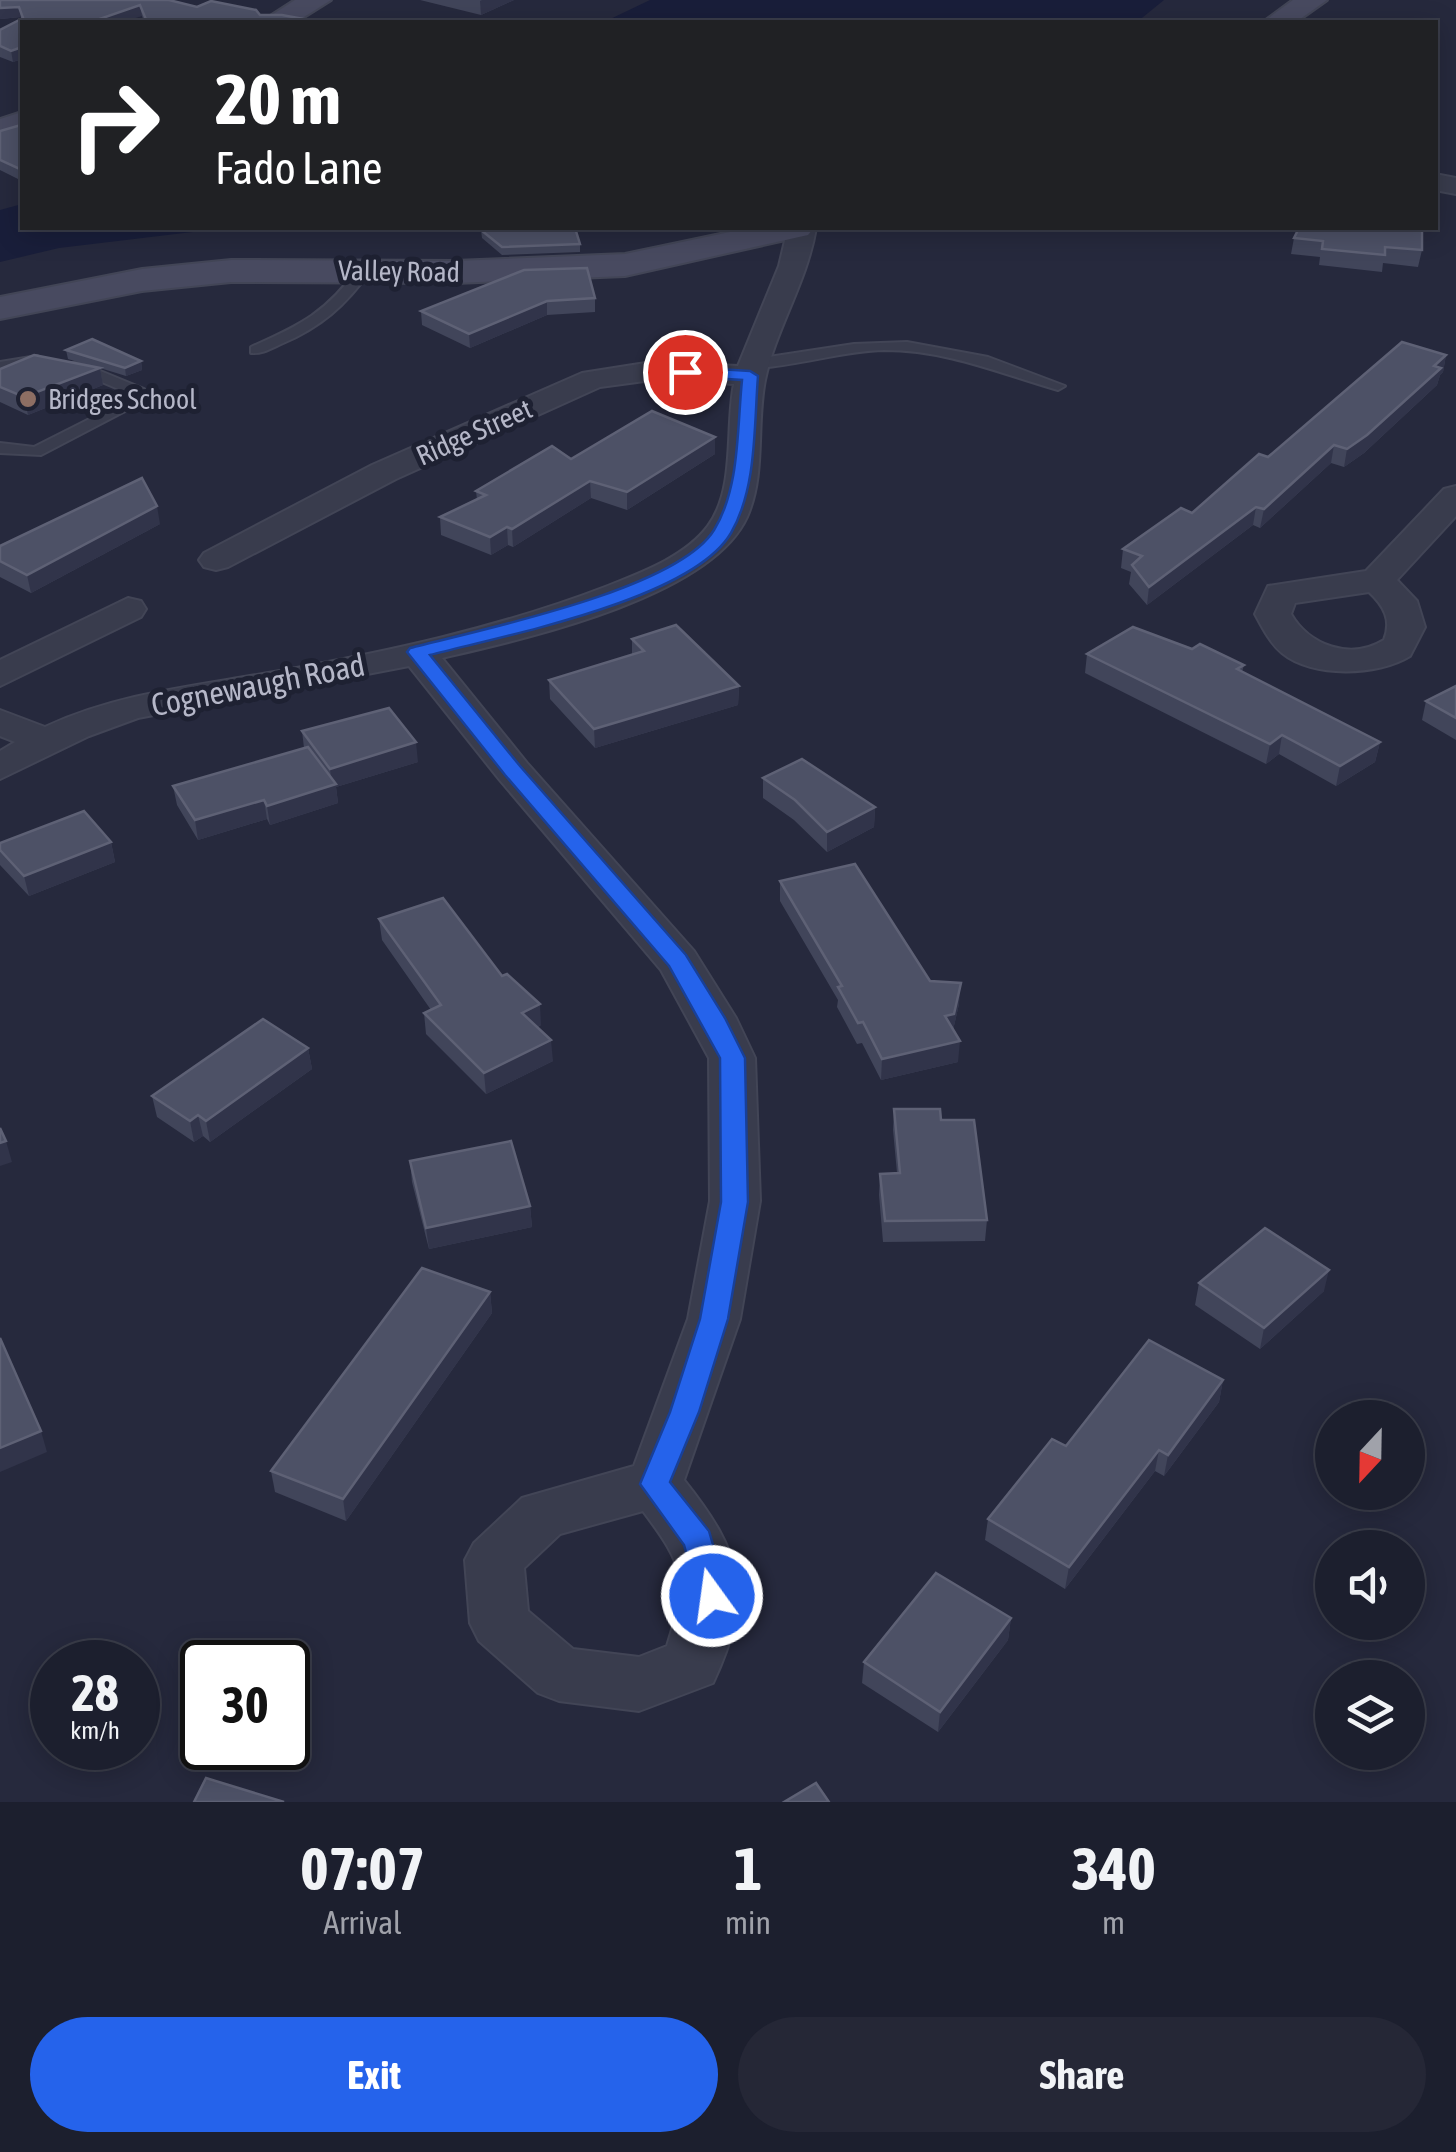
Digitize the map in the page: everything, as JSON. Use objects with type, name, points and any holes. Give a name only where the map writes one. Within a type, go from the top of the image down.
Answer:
[{"type":"main road","points":[[279,20],[317,0]]},
{"type":"main road","points":[[1280,20],[1313,0]]},
{"type":"main road","name":"Valley Road","points":[[0,308],[142,280],[214,272],[560,270],[625,264],[789,230]]},
{"type":"street","name":"Cognewaugh Road","points":[[0,766],[45,741],[103,717],[161,702],[298,679],[580,610],[652,582],[702,553],[722,533],[739,488],[753,369],[799,251],[799,230]]},
{"type":"street","name":"Ridge Street","points":[[216,560],[384,472],[592,380],[652,370],[753,369]]},
{"type":"street","points":[[1377,580],[1456,496]]},
{"type":"street","points":[[0,675],[128,609]]},
{"type":"street","points":[[417,652],[512,771],[678,961],[732,1058],[734,1202],[714,1319],[684,1412],[654,1484]]},
{"type":"street","points":[[0,722],[45,741]]},
{"type":"street","points":[[654,1484],[698,1540],[712,1596],[692,1664],[639,1684],[559,1674],[500,1623],[494,1560],[542,1515],[654,1484]]},
{"type":"lane","points":[[256,350],[324,320],[339,308],[364,270]]},
{"type":"lane","points":[[753,369],[856,348],[914,346],[990,360],[1058,386]]},
{"type":"lane","points":[[0,366],[30,360],[70,364],[140,392],[143,398],[36,452],[4,450]]},
{"type":"water","points":[[650,0],[1164,0],[1139,20],[608,20]]},
{"type":"water","points":[[20,205],[20,230],[209,230],[59,248],[0,262],[0,210]]},
{"type":"building","points":[[0,0],[169,0],[197,7],[211,1],[256,10],[260,15],[309,20],[146,20],[140,5],[97,20],[20,20],[20,48],[11,51],[0,46],[0,30],[23,18],[19,7],[0,8]]},
{"type":"building","points":[[20,125],[20,169],[0,160],[0,131]]},
{"type":"building","points":[[481,230],[576,230],[580,244],[502,247]]},
{"type":"building","points":[[1298,230],[1422,230],[1422,250],[1385,247],[1385,255],[1322,249],[1323,241],[1294,238]]},
{"type":"building","points":[[587,268],[595,298],[547,301],[469,334],[421,311],[524,270]]},
{"type":"building","points":[[92,339],[141,361],[125,368],[66,350]]},
{"type":"building","points":[[1402,342],[1446,355],[1434,366],[1441,368],[1367,435],[1347,449],[1334,445],[1264,509],[1256,507],[1149,587],[1132,565],[1142,556],[1123,549],[1181,508],[1192,513],[1259,454],[1268,457]]},
{"type":"building","points":[[34,355],[100,368],[24,397],[0,387],[0,369]]},
{"type":"building","points":[[652,411],[715,437],[627,492],[590,481],[512,529],[507,527],[490,537],[440,517],[486,495],[476,491],[552,446],[571,459]]},
{"type":"building","points":[[142,478],[157,506],[27,575],[0,561],[0,546]]},
{"type":"building","points":[[676,625],[739,686],[594,729],[549,680],[644,651],[632,639]]},
{"type":"building","points":[[1133,627],[1192,649],[1200,644],[1244,665],[1237,669],[1380,742],[1340,766],[1282,735],[1270,744],[1087,654]]},
{"type":"building","points":[[1456,686],[1456,718],[1426,701]]},
{"type":"building","points":[[389,708],[416,742],[330,769],[302,731]]},
{"type":"building","points":[[308,747],[336,784],[267,806],[264,800],[195,820],[173,786]]},
{"type":"building","points":[[802,759],[875,807],[827,832],[795,800],[763,778]]},
{"type":"building","points":[[84,811],[111,842],[24,876],[0,850],[0,843]]},
{"type":"building","points":[[855,864],[930,981],[961,983],[954,1014],[945,1016],[960,1041],[882,1059],[863,1022],[858,1023],[838,987],[842,986],[780,881]]},
{"type":"building","points":[[443,898],[502,976],[507,974],[540,1004],[522,1013],[551,1040],[484,1073],[424,1013],[441,1005],[379,919]]},
{"type":"building","points":[[263,1019],[308,1048],[206,1121],[198,1115],[190,1121],[152,1096]]},
{"type":"building","points":[[894,1109],[940,1109],[941,1120],[974,1120],[987,1220],[885,1221],[880,1174],[900,1173]]},
{"type":"building","points":[[511,1141],[530,1206],[426,1228],[410,1161]]},
{"type":"building","points":[[1265,1228],[1329,1270],[1264,1328],[1199,1283]]},
{"type":"building","points":[[422,1268],[490,1292],[343,1499],[271,1471]]},
{"type":"building","points":[[0,1338],[41,1431],[0,1448]]},
{"type":"building","points":[[1149,1340],[1223,1380],[1168,1455],[1159,1450],[1069,1567],[988,1519],[1052,1439],[1066,1446]]},
{"type":"building","points":[[936,1573],[1011,1618],[940,1712],[864,1662]]},
{"type":"building","points":[[206,1778],[284,1802],[194,1802]]},
{"type":"building","points":[[816,1783],[829,1802],[784,1802]]},
{"type":"place","name":"Bridges School","points":[[28,399]]},
{"type":"route","points":[[685,372],[750,376],[739,488],[722,533],[702,553],[652,582],[580,610],[417,652],[512,771],[678,961],[732,1058],[734,1202],[714,1319],[684,1412],[654,1484],[698,1540],[712,1596]]}]
